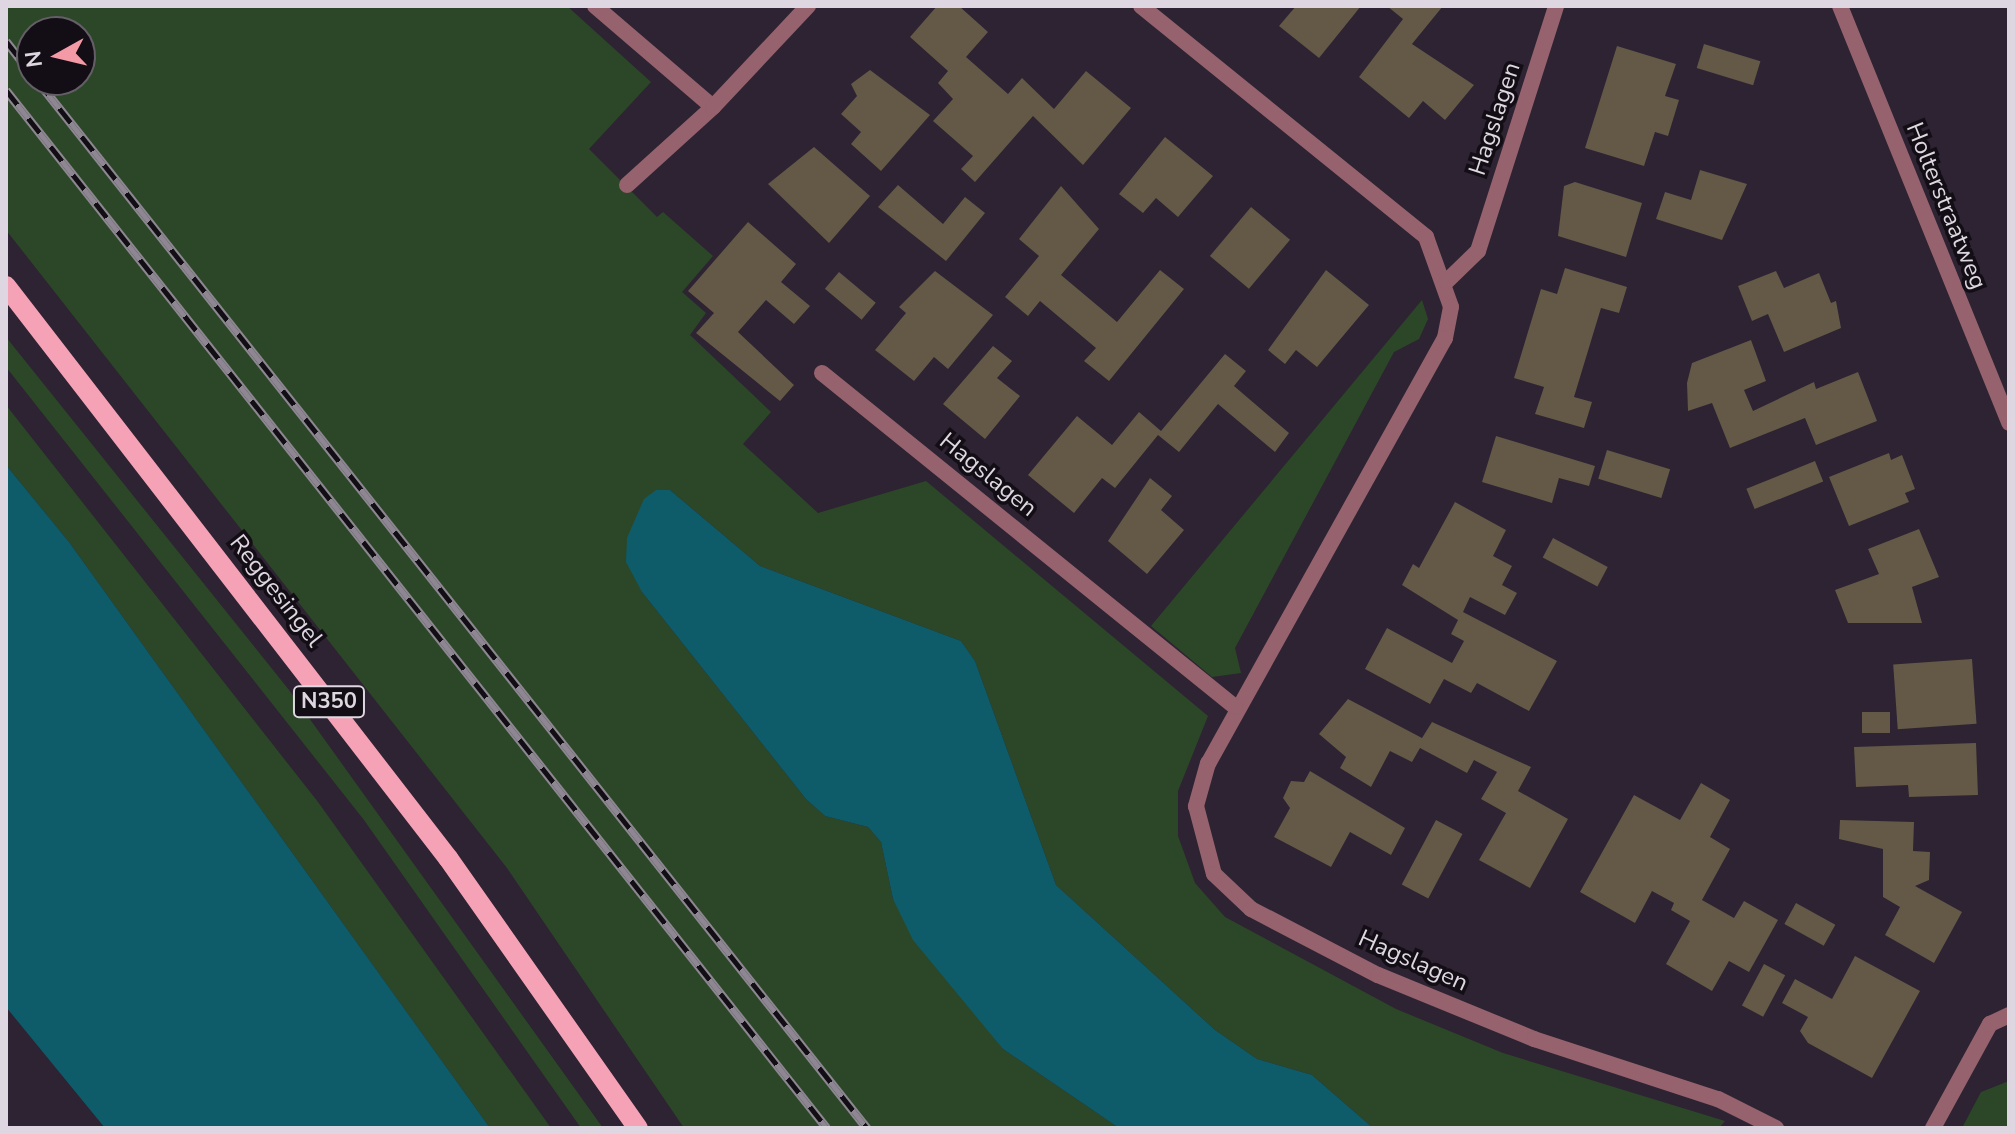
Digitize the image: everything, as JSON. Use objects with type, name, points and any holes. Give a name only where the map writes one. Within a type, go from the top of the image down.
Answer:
[{"type":"main road","name":"Reggesingel","points":[[6,286],[448,858],[638,1128]]},
{"type":"street","points":[[595,6],[713,107]]},
{"type":"street","points":[[627,185],[713,107],[808,6]]},
{"type":"street","name":"Hagslagen","points":[[1141,6],[1426,237],[1447,281],[1445,338],[1235,707],[1196,806],[1202,849],[1230,894],[1378,975],[1534,1039],[1718,1099],[1776,1128]]},
{"type":"street","name":"Hagslagen","points":[[1447,281],[1478,251],[1556,6]]},
{"type":"street","name":"Holterstraatweg","points":[[1840,6],[2009,423]]},
{"type":"street","name":"Hagslagen","points":[[822,373],[1235,707]]},
{"type":"street","points":[[1933,1128],[1990,1024],[2009,1015]]},
{"type":"green space","points":[[6,6],[567,6],[651,82],[589,149],[657,217],[663,212],[713,256],[682,292],[706,313],[690,335],[771,412],[743,444],[818,513],[926,481],[1208,716],[1178,791],[1178,836],[1195,883],[1225,917],[1396,1009],[1503,1053],[1725,1121],[1719,1128],[1373,1128],[1312,1075],[1257,1059],[1215,1030],[1056,885],[975,661],[961,641],[760,566],[670,490],[642,592],[806,799],[825,816],[868,827],[881,842],[893,899],[1003,1049],[1119,1128],[684,1128],[507,868],[6,230]]},
{"type":"green space","points":[[1422,300],[1428,319],[1419,339],[1394,352],[1235,648],[1241,673],[1212,677],[1151,626]]},
{"type":"green space","points":[[6,337],[289,690],[603,1128],[581,1128],[364,820],[6,367]]},
{"type":"green space","points":[[6,405],[318,802],[551,1128],[490,1128],[69,542],[6,465]]},
{"type":"green space","points":[[2009,1081],[2009,1128],[1962,1128],[1981,1092]]},
{"type":"water","points":[[6,465],[69,542],[490,1128],[105,1128],[6,1007]]},
{"type":"water","points":[[656,490],[670,490],[760,566],[961,641],[975,661],[1056,885],[1215,1030],[1257,1059],[1312,1075],[1373,1128],[1119,1128],[1003,1049],[913,940],[893,899],[881,842],[868,827],[825,816],[806,799],[642,592],[626,562],[627,538],[644,499]]},
{"type":"building","points":[[937,6],[959,6],[988,32],[966,57],[1008,94],[1022,78],[1054,109],[1086,71],[1131,108],[1083,165],[1033,116],[975,182],[961,169],[973,156],[933,121],[953,99],[938,83],[948,71],[910,37]]},
{"type":"building","points":[[1296,6],[1361,6],[1319,58],[1279,26]]},
{"type":"building","points":[[1387,6],[1443,6],[1412,44],[1474,85],[1445,120],[1423,101],[1409,118],[1359,77],[1403,19]]},
{"type":"building","points":[[1704,44],[1760,61],[1753,85],[1697,68]]},
{"type":"building","points":[[1617,46],[1676,64],[1665,96],[1679,100],[1668,136],[1655,132],[1644,166],[1585,148]]},
{"type":"building","points":[[870,70],[930,115],[881,171],[851,144],[861,132],[841,114],[857,96],[851,84]]},
{"type":"building","points":[[1165,137],[1213,176],[1178,217],[1156,198],[1143,213],[1119,194]]},
{"type":"building","points":[[814,147],[870,196],[829,243],[768,184]]},
{"type":"building","points":[[1700,170],[1747,184],[1722,240],[1656,219],[1665,192],[1691,200]]},
{"type":"building","points":[[1575,182],[1642,203],[1626,257],[1558,236],[1564,186]]},
{"type":"building","points":[[898,185],[943,224],[965,197],[985,213],[946,261],[878,207]]},
{"type":"building","points":[[1061,186],[1099,229],[1061,275],[1117,322],[1160,270],[1184,289],[1109,381],[1084,361],[1096,348],[1040,301],[1028,316],[1005,297],[1039,256],[1019,239]]},
{"type":"building","points":[[1251,207],[1290,240],[1249,289],[1210,256]]},
{"type":"building","points":[[748,222],[796,264],[781,282],[810,306],[794,324],[766,300],[738,332],[794,385],[780,401],[696,333],[714,313],[688,291]]},
{"type":"building","points":[[1565,268],[1627,287],[1619,313],[1601,308],[1574,397],[1592,402],[1584,428],[1535,414],[1544,387],[1514,378],[1541,289],[1557,294]]},
{"type":"building","points":[[1326,270],[1369,305],[1317,367],[1296,350],[1285,364],[1268,350]]},
{"type":"building","points":[[935,271],[993,315],[948,369],[934,357],[914,381],[875,350],[906,313],[899,307]]},
{"type":"building","points":[[1776,271],[1784,288],[1819,273],[1831,303],[1836,301],[1841,328],[1784,352],[1768,314],[1752,321],[1738,286]]},
{"type":"building","points":[[839,272],[876,303],[862,320],[825,289]]},
{"type":"building","points":[[1751,340],[1766,381],[1744,390],[1753,411],[1814,382],[1816,389],[1858,372],[1877,421],[1816,445],[1805,418],[1730,448],[1712,403],[1688,411],[1687,383],[1692,363]]},
{"type":"building","points":[[993,346],[1012,361],[997,378],[1020,396],[985,439],[943,404]]},
{"type":"building","points":[[1225,354],[1246,371],[1234,386],[1289,433],[1275,452],[1218,404],[1179,452],[1158,435],[1115,488],[1102,478],[1074,513],[1028,475],[1077,416],[1112,445],[1139,412],[1161,431]]},
{"type":"building","points":[[1496,436],[1595,466],[1589,486],[1559,478],[1552,503],[1482,482]]},
{"type":"building","points":[[1607,450],[1670,469],[1661,498],[1598,479]]},
{"type":"building","points":[[1889,453],[1891,460],[1902,455],[1915,489],[1905,493],[1909,502],[1849,526],[1829,477]]},
{"type":"building","points":[[1815,461],[1823,481],[1755,509],[1746,489]]},
{"type":"building","points":[[1150,478],[1172,496],[1161,510],[1184,530],[1147,574],[1108,541]]},
{"type":"building","points":[[1455,502],[1506,530],[1493,556],[1512,566],[1502,585],[1517,593],[1505,615],[1470,597],[1463,612],[1557,661],[1529,711],[1477,683],[1471,693],[1444,679],[1430,704],[1365,669],[1387,628],[1452,663],[1464,641],[1451,634],[1458,620],[1402,585],[1413,564],[1419,568]]},
{"type":"building","points":[[1919,529],[1939,577],[1912,587],[1922,623],[1848,623],[1835,590],[1879,574],[1868,549]]},
{"type":"building","points":[[1553,538],[1608,567],[1597,587],[1543,557]]},
{"type":"building","points":[[1972,659],[1977,724],[1898,729],[1893,665]]},
{"type":"building","points":[[1348,699],[1422,738],[1432,722],[1531,767],[1518,791],[1568,819],[1530,888],[1479,860],[1506,813],[1481,799],[1497,772],[1474,760],[1467,773],[1420,748],[1412,762],[1390,751],[1371,787],[1340,768],[1346,757],[1319,734]]},
{"type":"building","points":[[1862,712],[1890,712],[1890,733],[1862,733]]},
{"type":"building","points":[[1976,743],[1978,795],[1909,797],[1908,785],[1856,787],[1854,747]]},
{"type":"building","points":[[1310,771],[1405,828],[1391,855],[1350,832],[1331,867],[1274,837],[1290,808],[1283,798],[1291,781],[1304,782]]},
{"type":"building","points":[[1701,783],[1730,800],[1710,837],[1730,849],[1702,900],[1734,918],[1744,901],[1778,920],[1749,972],[1729,961],[1712,991],[1666,964],[1690,921],[1671,910],[1674,903],[1652,891],[1635,923],[1580,892],[1634,795],[1680,820]]},
{"type":"building","points":[[1436,820],[1462,834],[1428,899],[1402,884]]},
{"type":"building","points":[[1840,820],[1914,822],[1913,851],[1930,852],[1929,880],[1915,886],[1962,912],[1934,963],[1885,935],[1900,907],[1883,897],[1883,849],[1839,839]]},
{"type":"building","points":[[1796,903],[1835,925],[1824,946],[1784,924]]},
{"type":"building","points":[[1855,956],[1920,991],[1872,1078],[1808,1043],[1800,1031],[1808,1017],[1782,1003],[1795,979],[1832,999]]},
{"type":"building","points":[[1764,964],[1785,975],[1763,1017],[1742,1005]]},
{"type":"railway","points":[[6,41],[16,54]]},
{"type":"railway","points":[[6,90],[827,1128]]},
{"type":"railway","points":[[50,96],[867,1128]]}]
